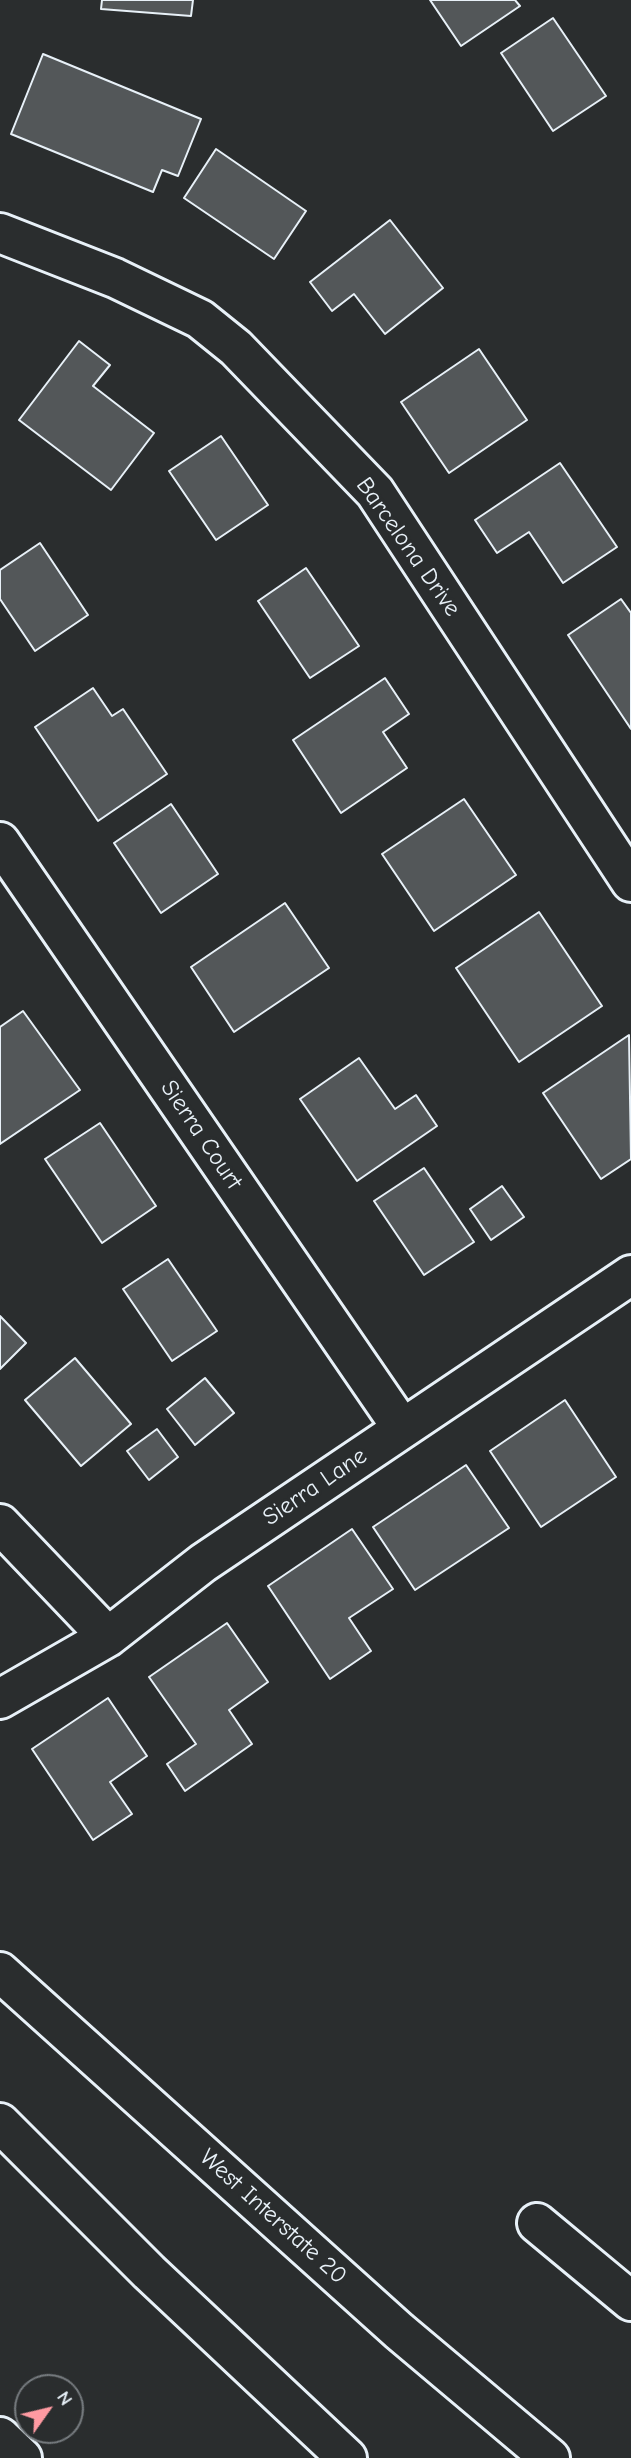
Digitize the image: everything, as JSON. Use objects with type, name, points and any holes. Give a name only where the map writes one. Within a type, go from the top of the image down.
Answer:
[{"type":"main road","name":"Barcelona Drive","points":[[0,233],[115,278],[200,319],[236,348],[375,492],[631,882]]},
{"type":"main road","name":"Sierra Court","points":[[0,842],[402,1428]]},
{"type":"main road","name":"Sierra Lane","points":[[0,1699],[108,1637],[203,1563],[631,1275]]},
{"type":"main road","points":[[0,1524],[108,1637]]},
{"type":"main road","name":"West Interstate 20","points":[[0,1972],[399,2331],[550,2458]]},
{"type":"main road","points":[[0,2123],[149,2272],[348,2458]]},
{"type":"main road","points":[[537,2223],[631,2301]]},
{"type":"main road","points":[[0,2437],[22,2458]]},
{"type":"building","points":[[102,0],[193,0],[191,16],[101,9]]},
{"type":"building","points":[[430,0],[515,0],[520,6],[461,46]]},
{"type":"building","points":[[553,18],[606,96],[553,131],[501,53]]},
{"type":"building","points":[[43,54],[201,119],[178,176],[162,170],[153,192],[11,134]]},
{"type":"building","points":[[216,149],[306,211],[274,259],[184,198]]},
{"type":"building","points":[[390,220],[443,288],[385,334],[354,294],[332,311],[310,282]]},
{"type":"building","points":[[79,341],[110,365],[93,386],[154,433],[111,490],[19,420]]},
{"type":"building","points":[[479,349],[527,420],[449,473],[401,402]]},
{"type":"building","points":[[221,436],[268,505],[216,540],[169,471]]},
{"type":"building","points":[[560,463],[617,547],[563,583],[529,532],[497,553],[475,520]]},
{"type":"building","points":[[40,543],[88,615],[35,651],[0,599],[0,570]]},
{"type":"building","points":[[306,568],[359,646],[310,678],[258,601]]},
{"type":"building","points":[[621,599],[631,613],[631,729],[568,635]]},
{"type":"building","points":[[385,678],[409,714],[383,732],[407,768],[341,813],[293,740]]},
{"type":"building","points":[[93,688],[112,716],[123,709],[167,774],[98,821],[35,727]]},
{"type":"building","points":[[464,799],[516,875],[434,931],[382,854]]},
{"type":"building","points":[[171,804],[218,874],[161,913],[114,843]]},
{"type":"building","points":[[285,903],[329,968],[234,1032],[191,967]]},
{"type":"building","points":[[539,912],[602,1006],[519,1062],[456,968]]},
{"type":"building","points":[[23,1011],[80,1090],[0,1144],[0,1027]]},
{"type":"building","points":[[629,1035],[631,1159],[601,1179],[543,1093]]},
{"type":"building","points":[[359,1058],[395,1109],[416,1095],[437,1126],[357,1181],[300,1099]]},
{"type":"building","points":[[100,1123],[156,1206],[102,1243],[45,1159]]},
{"type":"building","points":[[424,1168],[474,1242],[424,1275],[374,1201]]},
{"type":"building","points":[[502,1186],[524,1217],[491,1240],[470,1209]]},
{"type":"building","points":[[168,1259],[217,1331],[172,1361],[123,1289]]},
{"type":"building","points":[[0,1316],[26,1343],[0,1369]]},
{"type":"building","points":[[75,1358],[131,1424],[81,1466],[25,1400]]},
{"type":"building","points":[[205,1378],[234,1413],[195,1445],[167,1409]]},
{"type":"building","points":[[565,1400],[616,1477],[541,1527],[490,1451]]},
{"type":"building","points":[[157,1429],[178,1457],[149,1480],[127,1451]]},
{"type":"building","points":[[466,1465],[509,1528],[415,1590],[373,1527]]},
{"type":"building","points":[[352,1529],[393,1589],[349,1618],[371,1651],[330,1679],[268,1586]]},
{"type":"building","points":[[227,1623],[268,1682],[229,1710],[252,1744],[185,1791],[167,1764],[196,1744],[149,1677]]},
{"type":"building","points":[[108,1698],[147,1756],[110,1782],[132,1814],[93,1840],[32,1749]]}]
